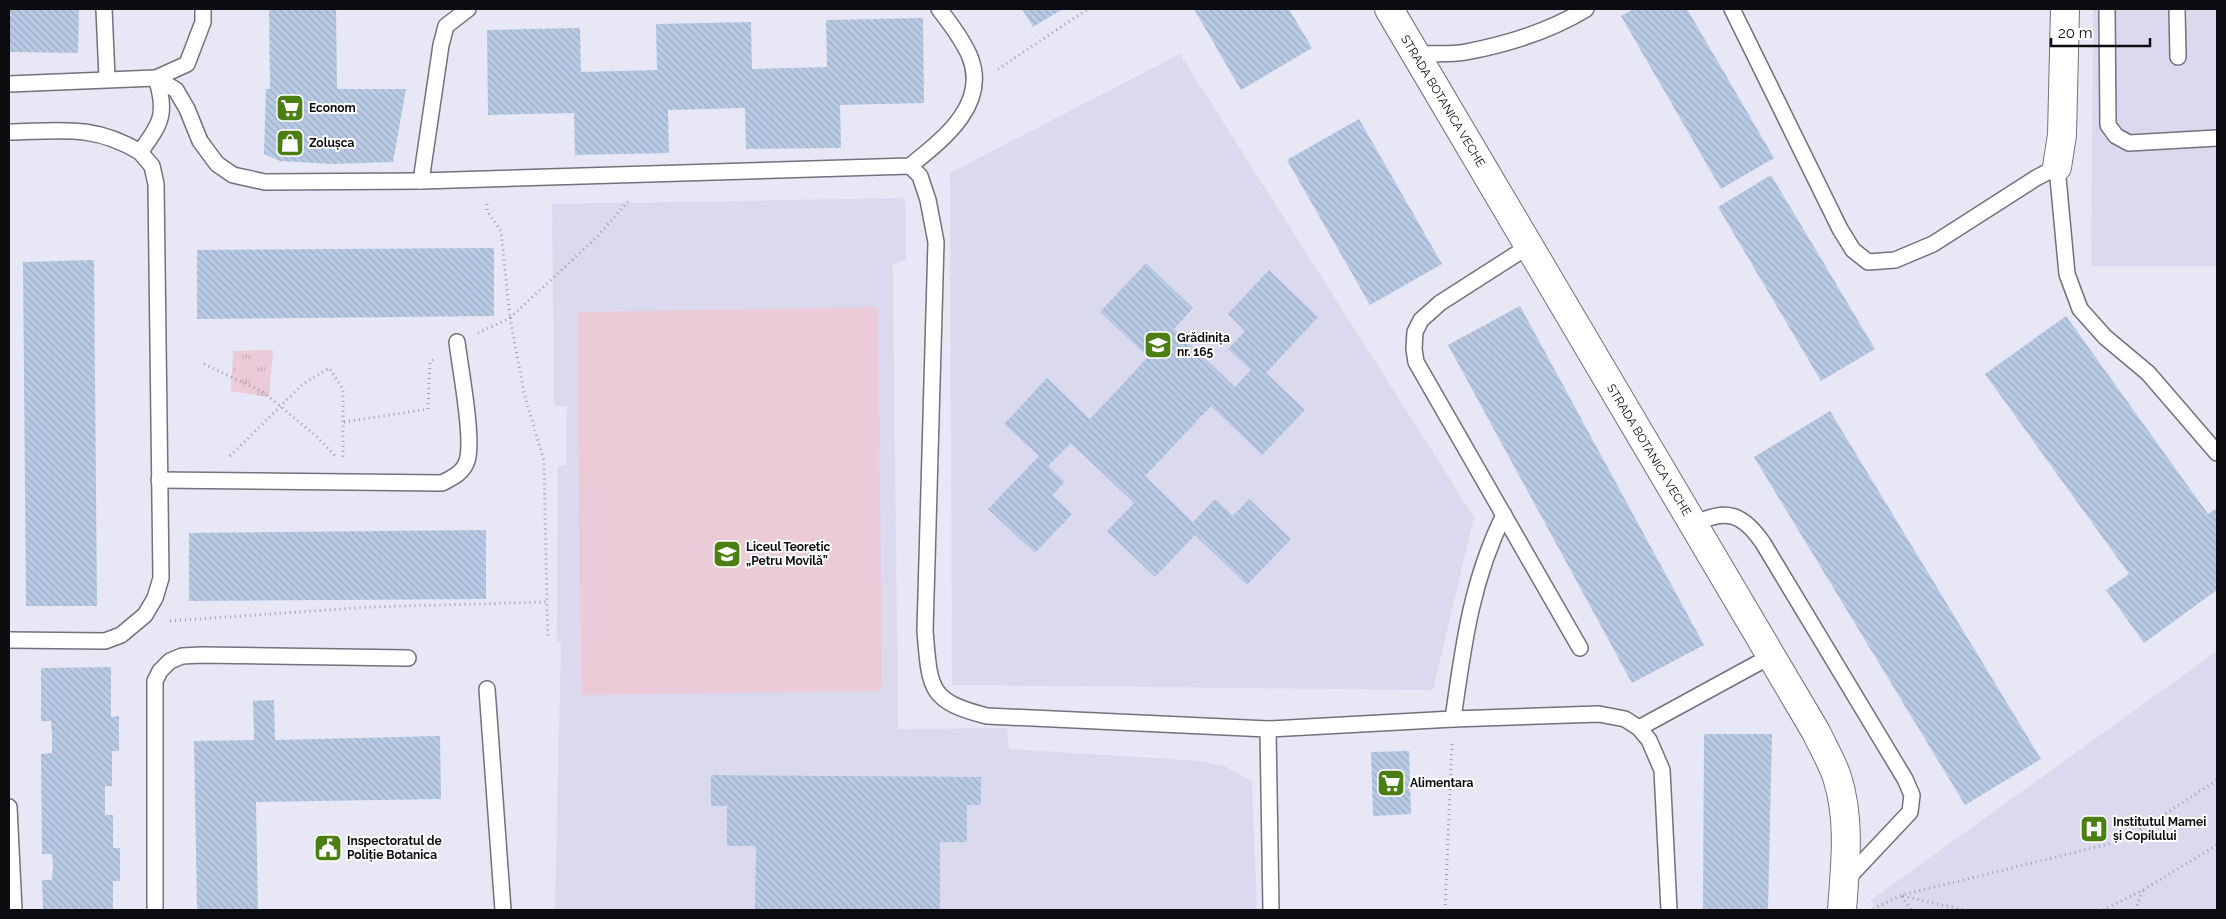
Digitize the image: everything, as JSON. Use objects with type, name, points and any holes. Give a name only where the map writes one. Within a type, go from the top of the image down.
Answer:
[{"type":"street","name":"STRADA BOTANICA VECHE","points":[[1389,9],[1816,732],[1837,776],[1844,808],[1847,833],[1842,910]]},
{"type":"street","points":[[2057,167],[2062,135],[2065,9]]},
{"type":"lane","points":[[104,9],[107,78]]},
{"type":"lane","points":[[9,84],[107,78],[156,78],[187,64],[203,22],[203,9]]},
{"type":"lane","points":[[421,181],[440,45],[446,26],[468,9]]},
{"type":"lane","points":[[156,78],[176,90],[187,109],[200,141],[217,164],[233,175],[265,182],[421,181],[910,166],[939,143],[957,123],[970,101],[974,84],[970,58],[939,9]]},
{"type":"lane","points":[[1416,54],[1464,52],[1541,32],[1566,21],[1586,9]]},
{"type":"lane","points":[[1732,9],[1840,229],[1853,250],[1868,262],[1896,260],[1933,244],[2036,178],[2057,167],[2067,274],[2080,309],[2105,337],[2148,373],[2217,453]]},
{"type":"lane","points":[[2107,9],[2108,125],[2116,136],[2128,143],[2217,138]]},
{"type":"lane","points":[[2177,9],[2178,57]]},
{"type":"lane","points":[[140,152],[157,127],[162,114],[162,97],[156,78]]},
{"type":"lane","points":[[9,132],[82,130],[124,142],[140,152],[152,166],[156,184],[160,578],[155,598],[137,624],[121,635],[105,641],[9,640]]},
{"type":"lane","points":[[910,166],[920,176],[928,200],[936,242],[925,631],[930,680],[940,697],[958,709],[987,716],[1268,728],[1599,714],[1625,719],[1639,728],[1649,740],[1662,770],[1668,910]]},
{"type":"lane","points":[[1529,246],[1440,303],[1421,320],[1415,332],[1414,349],[1416,362],[1580,648]]},
{"type":"lane","points":[[158,480],[442,483],[459,473],[467,461],[469,438],[457,342]]},
{"type":"lane","points":[[1454,720],[1464,634],[1490,542],[1504,515]]},
{"type":"lane","points":[[1694,525],[1708,517],[1721,515],[1733,516],[1751,526],[1895,762],[1912,794],[1910,812],[1844,882]]},
{"type":"lane","points":[[155,910],[156,755],[154,693],[160,671],[170,661],[182,656],[201,655],[408,658]]},
{"type":"lane","points":[[1639,728],[1771,656]]},
{"type":"lane","points":[[487,688],[503,910]]},
{"type":"lane","points":[[1268,728],[1271,910]]},
{"type":"lane","points":[[9,807],[14,910]]},
{"type":"path","points":[[974,84],[1088,9]]},
{"type":"path","points":[[486,179],[488,211],[501,231],[510,318],[597,237],[635,194],[637,174]]},
{"type":"path","points":[[204,364],[263,392],[281,407],[316,436],[343,466],[343,389],[329,368],[303,384],[281,407],[232,452],[212,481]]},
{"type":"path","points":[[137,624],[369,607],[547,602],[548,637]]},
{"type":"path","points":[[1445,910],[1454,720]]},
{"type":"path","points":[[1870,910],[1902,895],[2113,843],[2134,834],[2217,780]]},
{"type":"path","points":[[2103,910],[2143,890],[2217,846]]},
{"type":"path","points":[[2135,910],[2143,890]]},
{"type":"path","points":[[1902,895],[1911,910]]},
{"type":"path","points":[[1902,895],[1964,910]]},
{"type":"shaded area","points":[[2093,9],[2217,9],[2217,266],[2091,266]]},
{"type":"shaded area","name":"Grădinița nr. 165","points":[[1180,54],[1474,517],[1433,690],[952,685],[950,173]]},
{"type":"shaded area","name":"Liceul Teoretic „Petru Movilă”","points":[[905,198],[906,260],[893,264],[898,729],[1007,728],[1009,749],[1202,761],[1226,767],[1252,781],[1257,910],[555,910],[561,643],[557,642],[558,466],[566,465],[567,406],[554,406],[552,204]]},
{"type":"shaded area","name":"Institutul Mamei și Copilului","points":[[2217,651],[2217,910],[1876,910],[1871,900]]},
{"type":"green space","points":[[878,307],[882,691],[581,695],[577,312]]},
{"type":"green space","points":[[273,350],[269,397],[231,391],[233,351]]},
{"type":"building","points":[[9,9],[79,9],[78,53],[9,52]]},
{"type":"building","points":[[269,9],[336,9],[337,89],[406,89],[393,162],[332,164],[280,161],[264,154],[266,89],[270,89]]},
{"type":"building","points":[[1022,9],[1063,9],[1033,27]]},
{"type":"building","points":[[1194,9],[1289,9],[1312,48],[1241,90]]},
{"type":"building","points":[[1634,9],[1687,9],[1774,158],[1721,189],[1621,16]]},
{"type":"building","points":[[923,18],[924,103],[840,105],[841,148],[746,149],[745,108],[668,110],[669,153],[575,155],[574,113],[488,115],[487,30],[580,28],[581,72],[657,70],[656,24],[751,22],[752,69],[827,67],[826,20]]},
{"type":"building","points":[[1359,119],[1442,264],[1370,305],[1287,160]]},
{"type":"building","points":[[1771,175],[1875,349],[1821,381],[1718,207]]},
{"type":"building","points":[[494,248],[494,316],[197,319],[197,250]]},
{"type":"building","points":[[94,260],[97,606],[26,606],[23,262]]},
{"type":"building","points":[[1146,263],[1193,308],[1174,329],[1235,387],[1251,370],[1228,349],[1245,331],[1228,314],[1269,270],[1318,317],[1266,373],[1305,410],[1262,455],[1211,406],[1145,476],[1193,522],[1215,499],[1233,516],[1249,499],[1291,539],[1247,585],[1195,535],[1155,577],[1107,531],[1134,503],[1071,443],[1048,466],[1065,482],[1052,495],[1072,514],[1035,553],[988,509],[1039,456],[1004,424],[1047,378],[1090,419],[1148,357],[1100,312]]},
{"type":"building","points":[[1520,306],[1704,645],[1632,683],[1448,345]]},
{"type":"building","points":[[2066,316],[2208,514],[2217,508],[2217,590],[2144,643],[2106,590],[2129,574],[1985,374]]},
{"type":"building","points":[[1830,411],[2041,759],[1965,805],[1754,457]]},
{"type":"building","points":[[486,530],[486,599],[189,601],[189,533]]},
{"type":"building","points":[[111,667],[111,717],[119,716],[119,751],[112,751],[112,786],[105,786],[105,815],[113,815],[113,848],[120,848],[120,881],[113,881],[113,910],[43,910],[42,880],[52,880],[53,867],[52,854],[42,854],[41,754],[52,753],[52,736],[51,721],[41,721],[41,668]]},
{"type":"building","points":[[274,700],[275,740],[440,736],[441,799],[256,802],[258,910],[197,910],[194,741],[254,740],[253,701]]},
{"type":"building","points":[[1704,734],[1772,734],[1768,910],[1703,910]]},
{"type":"building","name":"Alimentara","points":[[1409,751],[1411,814],[1373,816],[1371,752]]},
{"type":"building","points":[[711,775],[981,777],[981,805],[967,805],[967,842],[940,842],[940,910],[755,910],[756,846],[727,846],[727,806],[711,806]]},
{"type":"place","name":"Econom","points":[[290,108]]},
{"type":"place","name":"Zolușca","points":[[290,143]]},
{"type":"place","name":"Grădinița nr. 165","points":[[1158,345]]},
{"type":"place","name":"Liceul Teoretic „Petru Movilă”","points":[[727,554]]},
{"type":"place","name":"Alimentara","points":[[1391,783]]},
{"type":"place","name":"Institutul Mamei și Copilului","points":[[2094,829]]},
{"type":"place","name":"Inspectoratul de Poliție Botanica","points":[[328,848]]}]
